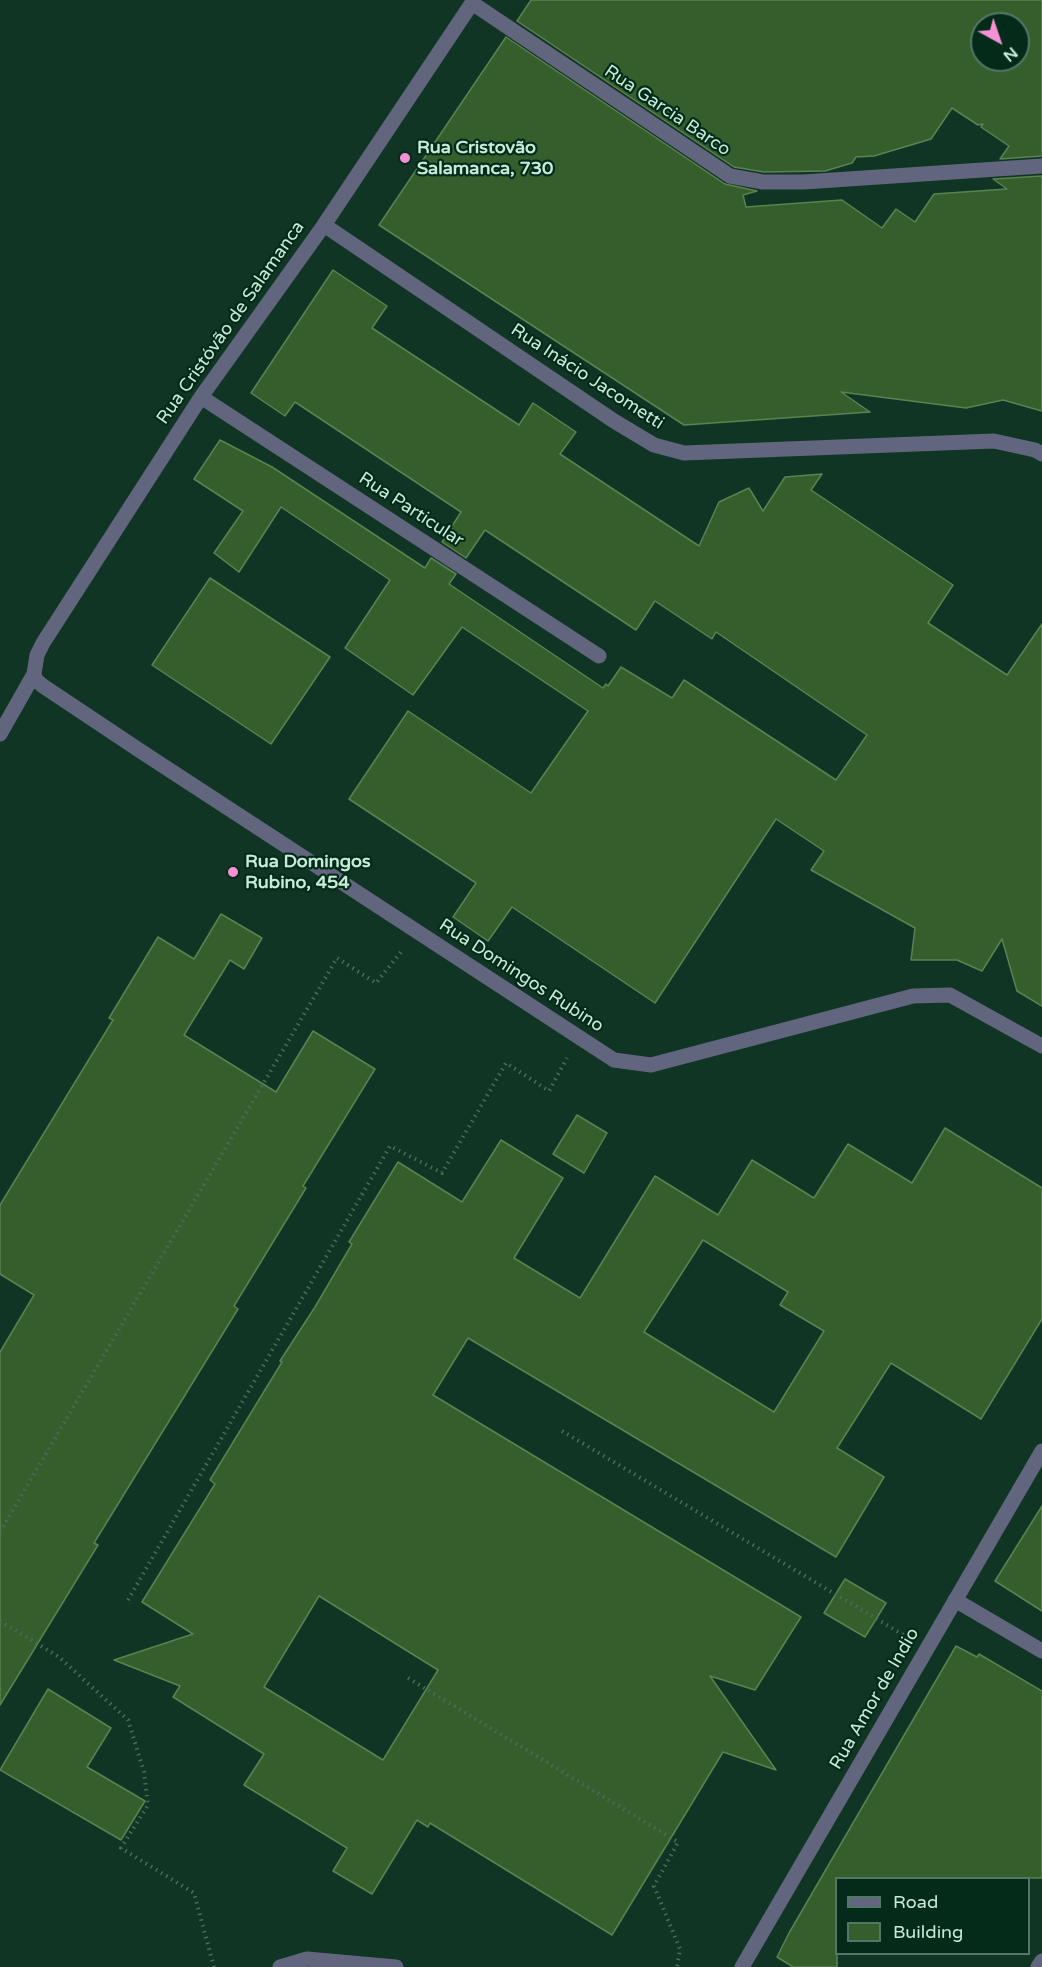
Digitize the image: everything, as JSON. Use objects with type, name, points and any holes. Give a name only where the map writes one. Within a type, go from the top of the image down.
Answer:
[{"type":"street","name":"Rua Garcia Barco","points":[[473,2],[730,176],[763,182],[804,182],[1042,166]]},
{"type":"street","name":"Rua Cristóvão de Salamanca","points":[[0,734],[34,675],[37,655],[43,643],[201,397],[324,225],[473,2]]},
{"type":"street","name":"Rua Inácio Jacometti","points":[[324,225],[604,415],[654,445],[684,453],[994,441],[1035,450],[1042,454]]},
{"type":"street","name":"Rua Particular","points":[[201,397],[599,656]]},
{"type":"street","name":"Rua Domingos Rubino","points":[[34,675],[44,686],[614,1060],[651,1065],[913,996],[950,995],[1042,1046]]},
{"type":"street","name":"Rua Amor de Indio","points":[[742,1967],[1042,1451]]},
{"type":"street","points":[[955,1600],[1042,1651]]},
{"type":"street","points":[[280,1967],[307,1959],[396,1967]]},
{"type":"street","points":[[1038,1967],[1042,1960]]},
{"type":"path","points":[[0,1532],[337,958],[376,983],[416,932]]},
{"type":"path","points":[[128,1600],[390,1146],[442,1173],[506,1063],[549,1091],[578,1036]]},
{"type":"path","points":[[562,1431],[927,1648]]},
{"type":"path","points":[[0,1621],[59,1658],[128,1720],[144,1772],[148,1805],[121,1848],[194,1893],[214,1967]]},
{"type":"path","points":[[408,1678],[678,1842],[654,1886],[680,1949],[677,1967]]},
{"type":"building","points":[[531,0],[1042,0],[1042,156],[1000,159],[1009,146],[981,127],[983,124],[978,125],[952,108],[931,139],[874,156],[856,157],[852,163],[825,171],[764,172],[734,167],[517,21]]},
{"type":"building","points":[[506,37],[725,184],[757,191],[743,195],[746,207],[842,200],[882,228],[896,209],[915,222],[934,194],[1007,189],[993,179],[1042,176],[1042,411],[1003,400],[966,408],[841,392],[870,412],[684,425],[379,225]]},
{"type":"building","points":[[333,270],[387,306],[372,328],[519,425],[533,403],[576,432],[560,454],[699,546],[719,502],[749,488],[763,511],[785,477],[822,474],[811,490],[953,585],[928,623],[1007,675],[1042,624],[1042,1006],[1017,991],[1002,939],[982,971],[957,960],[911,960],[915,928],[811,870],[824,851],[776,819],[655,1003],[512,907],[488,941],[453,917],[476,883],[349,799],[408,711],[531,793],[588,711],[462,627],[413,695],[345,648],[390,580],[281,507],[239,572],[214,553],[243,511],[194,479],[220,440],[272,467],[425,568],[431,558],[456,574],[449,584],[603,688],[606,684],[608,686],[621,667],[672,698],[684,680],[836,780],[867,735],[716,632],[712,639],[655,601],[636,630],[485,530],[466,558],[442,542],[461,512],[295,402],[285,416],[251,393]]},
{"type":"building","points":[[210,578],[330,657],[271,744],[152,665]]},
{"type":"building","points":[[221,914],[262,938],[244,969],[230,960],[184,1035],[276,1092],[313,1031],[375,1069],[303,1186],[306,1188],[234,1306],[238,1309],[94,1543],[98,1545],[0,1705],[0,1352],[34,1295],[0,1274],[0,1205],[113,1020],[109,1018],[158,937],[194,959]]},
{"type":"building","points":[[577,1115],[607,1133],[584,1173],[553,1154]]},
{"type":"building","points":[[945,1128],[1042,1188],[1042,1319],[981,1419],[891,1363],[837,1448],[884,1477],[836,1557],[468,1338],[433,1395],[801,1617],[755,1690],[710,1676],[776,1770],[723,1752],[612,1935],[430,1823],[428,1827],[417,1820],[372,1894],[333,1871],[347,1848],[244,1785],[264,1754],[173,1697],[180,1686],[114,1660],[193,1634],[142,1602],[215,1484],[210,1480],[282,1362],[280,1361],[315,1307],[352,1244],[349,1242],[398,1162],[462,1202],[501,1140],[563,1178],[514,1258],[580,1298],[655,1176],[718,1215],[752,1160],[814,1198],[848,1144],[912,1183]],"holes":[[[703,1240],[788,1292],[780,1305],[824,1331],[774,1412],[644,1332]],[[319,1596],[438,1670],[383,1760],[264,1687]]]},
{"type":"building","points":[[1042,1506],[1042,1611],[995,1581]]},
{"type":"building","points":[[845,1579],[886,1603],[865,1637],[824,1613]]},
{"type":"building","points":[[956,1646],[977,1657],[979,1654],[1042,1691],[1042,1878],[835,1877],[837,1967],[793,1967],[777,1957]]},
{"type":"building","points":[[48,1689],[111,1728],[87,1767],[145,1801],[121,1840],[0,1770]]},
{"type":"place","name":"Rua Cristovão Salamanca, 730","points":[[405,158]]},
{"type":"place","name":"Rua Domingos Rubino, 454","points":[[233,872]]}]
